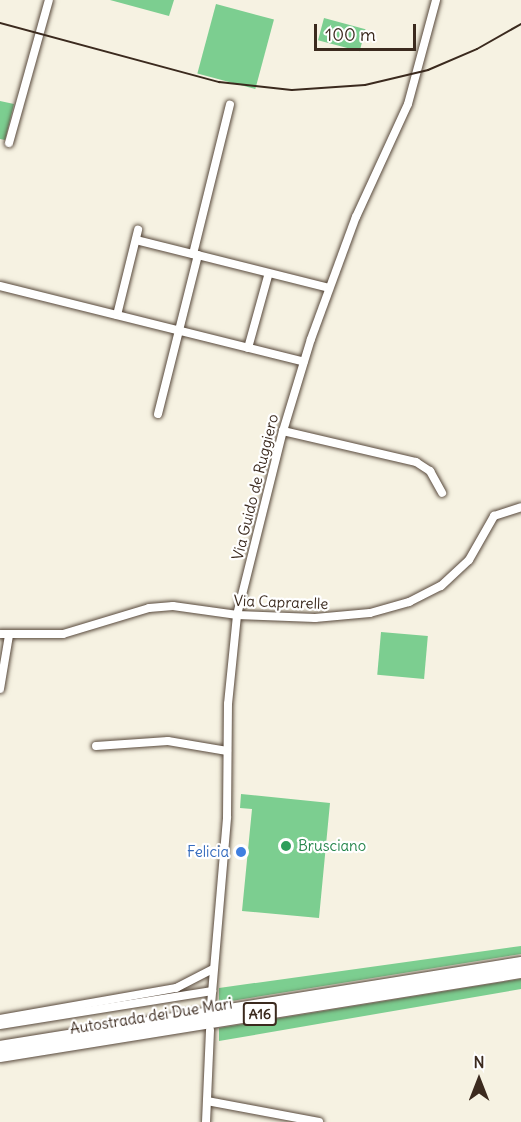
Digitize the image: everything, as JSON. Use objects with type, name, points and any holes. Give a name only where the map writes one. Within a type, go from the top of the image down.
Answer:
[{"type":"highway","name":"Autostrada dei Due Mari","points":[[0,1047],[521,963]]},
{"type":"highway","name":"Autostrada dei Due Mari","points":[[0,1056],[521,972]]},
{"type":"street","points":[[9,143],[49,0]]},
{"type":"street","name":"Via Guido de Ruggiero","points":[[211,1005],[227,817],[231,652],[237,615],[283,431],[304,362],[329,288],[408,104],[436,0]]},
{"type":"street","points":[[158,414],[230,105]]},
{"type":"street","points":[[117,315],[137,235],[196,255],[329,288]]},
{"type":"street","points":[[248,348],[268,276]]},
{"type":"street","points":[[0,286],[304,362]]},
{"type":"street","points":[[283,431],[416,462],[430,471],[442,493]]},
{"type":"street","name":"Via Caprarelle","points":[[4,635],[63,634],[149,608],[173,606],[237,615],[341,617],[409,602],[459,572],[494,516],[521,507]]},
{"type":"street","points":[[0,689],[4,635]]},
{"type":"street","points":[[96,747],[168,741],[227,751]]},
{"type":"street","points":[[0,1019],[176,988],[213,969]]},
{"type":"street","points":[[0,1025],[212,991]]},
{"type":"street","points":[[206,1122],[210,1030]]},
{"type":"street","points":[[207,1101],[319,1122]]},
{"type":"green space","points":[[110,0],[174,0],[169,16]]},
{"type":"green space","points":[[216,4],[274,20],[255,89],[197,74]]},
{"type":"green space","points":[[324,18],[366,29],[360,51],[318,40]]},
{"type":"green space","points":[[0,101],[14,104],[5,140],[0,139]]},
{"type":"green space","points":[[381,632],[428,636],[424,679],[377,675]]},
{"type":"green space","name":"Brusciano","points":[[241,794],[330,803],[319,918],[242,911],[252,809],[240,808]]},
{"type":"green space","points":[[521,946],[521,954],[219,1003],[219,988]]},
{"type":"green space","points":[[521,979],[521,989],[219,1041],[219,1028]]},
{"type":"railway","points":[[0,23],[219,82],[292,90],[365,85],[428,70],[477,49],[521,24]]},
{"type":"place","name":"Brusciano","points":[[286,846]]},
{"type":"place","name":"Felicia","points":[[241,852]]}]
